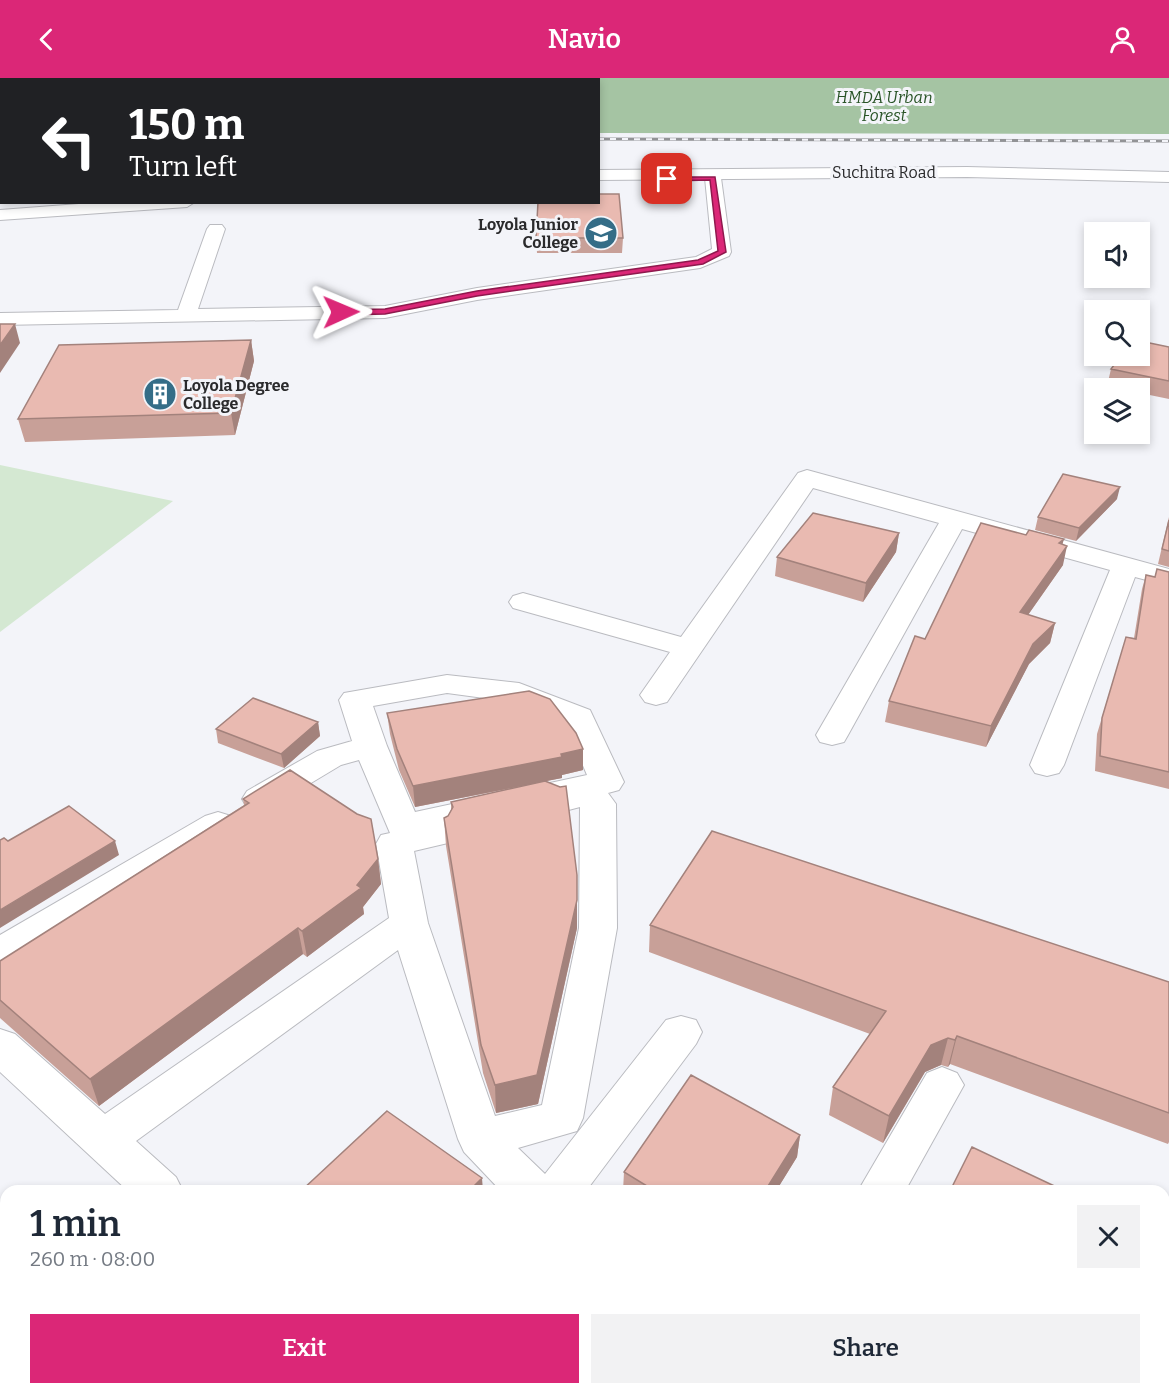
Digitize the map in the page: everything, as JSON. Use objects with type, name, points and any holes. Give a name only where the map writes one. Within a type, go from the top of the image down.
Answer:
[{"type":"street","name":"Suchitra Road","points":[[600,175],[944,172],[1169,182]]},
{"type":"street","name":"Suchitra Road","points":[[600,181],[713,178],[1169,177]]},
{"type":"street","points":[[0,319],[385,312],[477,294],[700,262],[722,252],[713,178]]},
{"type":"street","points":[[0,210],[77,204]]},
{"type":"street","points":[[0,215],[158,204]]},
{"type":"street","points":[[186,315],[216,229]]},
{"type":"street","points":[[656,695],[807,478],[1169,578]]},
{"type":"street","points":[[832,735],[954,519]]},
{"type":"street","points":[[1047,765],[1125,567]]},
{"type":"street","points":[[523,602],[688,648]]},
{"type":"street","points":[[447,684],[519,693],[579,717],[607,782],[403,826],[370,746],[355,700],[447,684]]},
{"type":"street","points":[[0,953],[329,758],[370,746]]},
{"type":"street","points":[[480,1139],[561,1118],[598,928],[598,804],[594,798],[585,795],[394,844],[409,923],[480,1139],[547,1185]]},
{"type":"street","points":[[102,1140],[409,923]]},
{"type":"street","points":[[558,1185],[681,1032]]},
{"type":"street","points":[[0,1046],[152,1185]]},
{"type":"street","points":[[884,1185],[942,1085]]},
{"type":"green space","name":"HMDA Urban Forest","points":[[600,78],[1169,78],[1169,134],[600,133]]},
{"type":"green space","points":[[0,465],[173,501],[0,632]]},
{"type":"building","points":[[600,194],[619,194],[623,238],[536,238],[538,204],[600,204]]},
{"type":"building","points":[[0,324],[15,324],[0,345]]},
{"type":"building","points":[[251,340],[231,413],[18,419],[59,345]]},
{"type":"building","points":[[1150,343],[1169,347],[1169,381],[1111,369],[1113,366],[1150,366]]},
{"type":"building","points":[[1063,474],[1120,487],[1079,528],[1038,517]]},
{"type":"building","points":[[813,513],[899,533],[866,583],[777,557]]},
{"type":"building","points":[[1169,520],[1169,551],[1162,549]]},
{"type":"building","points":[[981,523],[1026,535],[1029,530],[1064,539],[1059,543],[1067,546],[1020,612],[1055,623],[1033,644],[991,726],[889,701],[915,636],[925,639]]},
{"type":"building","points":[[1157,569],[1169,572],[1169,772],[1100,756],[1102,718],[1126,637],[1136,639],[1146,575],[1155,577]]},
{"type":"building","points":[[529,691],[550,699],[576,733],[583,749],[561,754],[562,757],[413,786],[397,749],[387,713]]},
{"type":"building","points":[[253,698],[318,722],[281,754],[216,729]]},
{"type":"building","points":[[290,770],[357,814],[371,819],[378,859],[357,885],[361,888],[302,931],[298,928],[90,1079],[0,1000],[0,961],[249,803],[243,799]]},
{"type":"building","points":[[545,781],[560,787],[566,786],[577,875],[577,900],[537,1075],[495,1085],[481,1045],[444,818],[448,816],[453,807],[451,802]]},
{"type":"building","points":[[69,806],[115,841],[0,910],[0,840],[4,838],[8,841]]},
{"type":"building","points":[[712,831],[1169,982],[1169,1113],[957,1036],[955,1040],[948,1038],[931,1045],[889,1116],[833,1087],[886,1011],[650,925]]},
{"type":"building","points":[[691,1075],[800,1135],[769,1185],[645,1185],[624,1172]]},
{"type":"building","points":[[387,1111],[482,1178],[475,1185],[307,1185]]},
{"type":"building","points":[[972,1147],[1052,1185],[953,1185]]},
{"type":"railway","points":[[600,139],[1169,141]]},
{"type":"place","name":"Loyola Junior College","points":[[601,233]]},
{"type":"place","name":"Loyola Degree College","points":[[160,394]]},
{"type":"route","points":[[341,312],[385,312],[477,294],[700,262],[722,252],[713,178],[667,179]]}]
